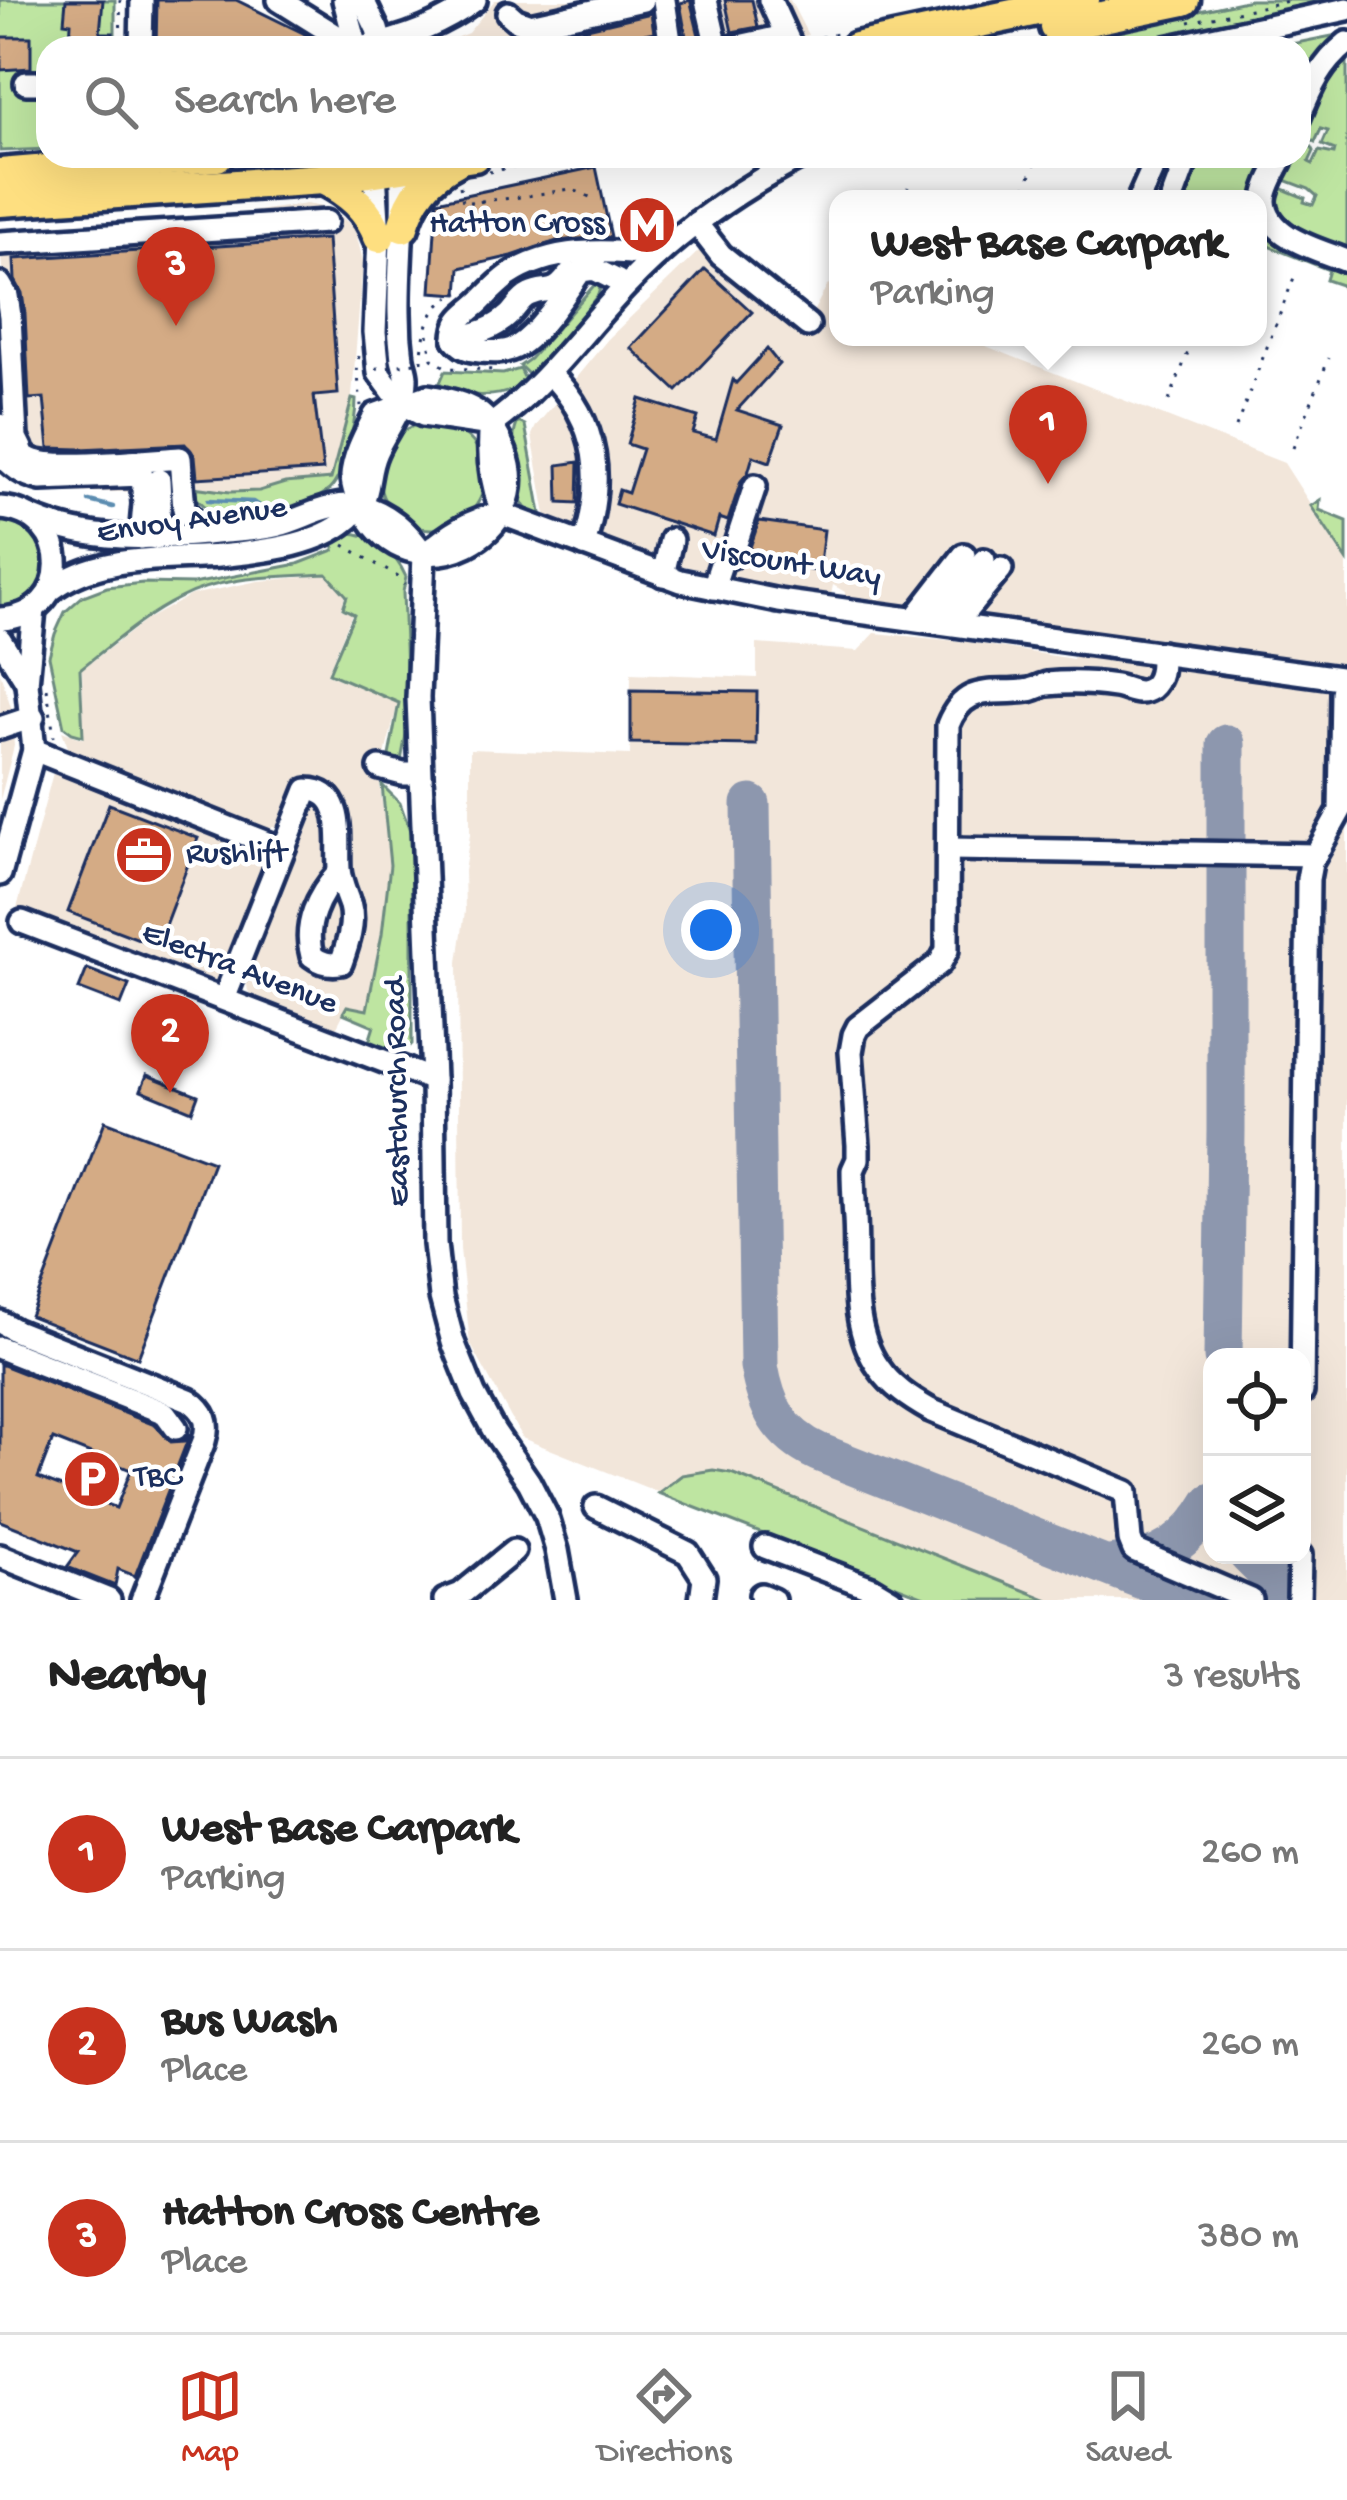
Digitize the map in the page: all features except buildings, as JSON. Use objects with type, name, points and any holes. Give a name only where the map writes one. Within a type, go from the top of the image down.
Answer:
[{"type":"highway","points":[[913,36],[1084,0]]},
{"type":"highway","points":[[1014,36],[1184,0]]},
{"type":"highway","points":[[0,174],[39,168]]},
{"type":"highway","points":[[0,201],[87,196],[139,170],[323,178],[438,168]]},
{"type":"highway","points":[[323,178],[391,232],[426,183],[439,170],[454,168]]},
{"type":"street","points":[[131,36],[132,0]]},
{"type":"street","points":[[141,36],[142,0]]},
{"type":"street","points":[[279,0],[346,36]]},
{"type":"street","points":[[344,0],[362,36]]},
{"type":"street","points":[[363,0],[366,36]]},
{"type":"street","points":[[508,13],[530,25],[643,0]]},
{"type":"street","points":[[664,0],[670,36]]},
{"type":"street","points":[[706,0],[714,36]]},
{"type":"street","points":[[770,0],[786,36]]},
{"type":"street","points":[[405,36],[458,4]]},
{"type":"street","points":[[1220,36],[1347,9]]},
{"type":"street","points":[[1241,36],[1250,29]]},
{"type":"street","points":[[1311,89],[1330,57],[1347,44]]},
{"type":"street","points":[[389,171],[391,232],[376,357],[380,373],[402,404],[423,415],[491,424],[550,374],[620,285],[696,223],[784,168]]},
{"type":"street","points":[[87,196],[90,237]]},
{"type":"street","points":[[1267,208],[1287,236],[1347,261]]},
{"type":"street","points":[[0,243],[326,222]]},
{"type":"street","points":[[696,223],[721,255],[808,325]]},
{"type":"street","points":[[620,285],[595,268],[581,271],[517,347],[482,352],[462,347],[454,339],[482,332],[507,317],[529,295],[563,283],[572,258],[582,251],[656,256]]},
{"type":"street","points":[[582,251],[613,262],[620,285]]},
{"type":"street","points":[[0,285],[7,308],[0,319]]},
{"type":"street","points":[[0,285],[10,316],[16,438],[28,455],[51,470],[30,475],[20,470],[8,459],[1,437]]},
{"type":"street","points":[[771,328],[778,303]]},
{"type":"street","points":[[550,374],[580,414],[595,459],[594,504],[584,545]]},
{"type":"street","points":[[402,404],[375,416],[352,480],[360,506],[384,514],[410,534],[424,555],[464,546],[486,533],[502,514],[488,448],[491,424]]},
{"type":"street","points":[[1,437],[26,458],[48,465],[181,458],[184,509],[206,534]]},
{"type":"street","points":[[1,437],[13,467],[41,479],[142,475],[148,538]]},
{"type":"street","points":[[148,538],[160,503],[160,480]]},
{"type":"street","points":[[713,588],[723,558],[732,556],[755,486]]},
{"type":"street","points":[[0,493],[18,512],[42,526],[54,547],[57,568],[51,590],[34,609],[0,619]]},
{"type":"street","name":"Envoy Avenue","points":[[18,512],[87,534],[148,538],[279,525],[331,505],[360,506]]},
{"type":"street","name":"Envoy Avenue","points":[[51,590],[65,579],[100,566],[284,547],[341,525],[360,506]]},
{"type":"street","name":"Viscount Way","points":[[502,514],[663,575],[713,588],[1168,653],[1345,686]]},
{"type":"street","points":[[663,575],[671,540]]},
{"type":"street","name":"Eastchurch Road","points":[[424,555],[418,652],[420,774],[435,1244],[441,1298],[474,1394],[547,1517],[566,1600]]},
{"type":"street","points":[[935,621],[983,561],[935,621]]},
{"type":"street","points":[[0,874],[45,746],[33,717],[34,609]]},
{"type":"street","points":[[0,639],[36,679]]},
{"type":"street","points":[[1168,653],[1159,678],[1141,692],[1050,684],[1029,690],[988,691],[962,702],[951,718],[947,950],[940,963],[858,1028],[852,1044],[858,1125],[853,1170],[858,1300],[866,1342],[880,1371],[905,1395],[930,1410],[1126,1492],[1133,1550],[1251,1600]]},
{"type":"street","points":[[1303,1348],[1308,879],[1311,863],[1340,811],[1345,686]]},
{"type":"street","points":[[0,728],[33,717]]},
{"type":"street","points":[[45,746],[285,840]]},
{"type":"street","points":[[380,768],[420,774]]},
{"type":"street","points":[[224,999],[307,790],[318,790],[338,815],[339,872]]},
{"type":"street","points":[[949,850],[1316,855]]},
{"type":"street","name":"Electra Avenue","points":[[22,922],[433,1080]]},
{"type":"street","points":[[0,1322],[190,1400],[203,1412],[207,1421],[204,1441],[142,1600]]},
{"type":"street","points":[[0,1348],[165,1414],[176,1428]]},
{"type":"street","points":[[596,1507],[688,1553],[704,1578],[701,1600]]},
{"type":"street","points":[[765,1547],[892,1600]]},
{"type":"street","points":[[445,1600],[461,1594],[514,1551]]},
{"type":"street","points":[[0,1556],[109,1600]]},
{"type":"street","points":[[1299,1600],[1300,1564]]},
{"type":"path","points":[[120,0],[121,36]]},
{"type":"path","points":[[470,168],[463,202],[571,189],[592,198]]},
{"type":"path","points":[[481,200],[484,214]]},
{"type":"path","points":[[469,202],[472,216]]},
{"type":"path","points":[[1236,427],[1295,275]]},
{"type":"path","points":[[364,370],[422,362],[422,334]]},
{"type":"path","points":[[1169,401],[1190,346]]},
{"type":"path","points":[[360,352],[360,415]]},
{"type":"path","points":[[1293,448],[1329,358]]},
{"type":"path","points":[[343,544],[404,585]]},
{"type":"path","points":[[36,679],[51,710],[52,734],[45,746]]},
{"type":"shaded area","points":[[495,0],[790,0],[808,35],[460,36]]},
{"type":"shaded area","points":[[306,204],[333,209],[355,229],[363,261],[351,408],[331,479],[285,483],[259,492],[198,486],[191,491],[41,493],[21,437],[0,248]]},
{"type":"shaded area","points":[[719,235],[791,302],[813,312],[829,284],[829,346],[986,346],[1284,463],[1341,552],[1347,551],[1347,1600],[929,1600],[522,1438],[470,1343],[460,1249],[458,962],[470,835],[470,749],[630,755],[631,673],[757,678],[757,644],[858,651],[875,633],[1073,659],[1079,641],[1079,629],[845,609],[845,592],[833,585],[831,595],[772,587],[676,564],[608,541],[546,515],[532,435],[608,339]]},
{"type":"shaded area","points":[[327,575],[345,596],[341,609],[352,613],[327,674],[398,703],[379,778],[390,865],[369,1005],[367,1011],[347,1007],[334,1032],[257,1002],[248,991],[251,959],[298,835],[278,826],[264,829],[69,750],[62,731],[84,739],[82,669],[146,620],[191,595],[258,581]]},
{"type":"shaded area","points":[[0,672],[11,707],[14,746],[0,800]]},
{"type":"shaded area","points":[[54,769],[269,857],[219,988],[16,912]]},
{"type":"green space","points":[[0,0],[115,0],[115,36],[36,36],[36,150],[0,151]]},
{"type":"green space","points":[[1250,0],[1341,0],[1166,36],[1084,36]]},
{"type":"green space","points":[[1347,33],[1311,79],[1311,40]]},
{"type":"green space","points":[[1347,52],[1347,256],[1282,223],[1273,209],[1276,186],[1313,205],[1317,196],[1277,177],[1281,168],[1311,168],[1319,151],[1334,154],[1335,150],[1322,145],[1328,131],[1321,129],[1315,142],[1311,140],[1311,97]]},
{"type":"green space","points":[[1196,168],[1270,168],[1264,190],[1188,190]]},
{"type":"green space","points":[[1267,216],[1347,269],[1347,301],[1341,285],[1326,280],[1329,270],[1267,246]]},
{"type":"green space","points":[[597,282],[598,295],[529,375],[520,366]]},
{"type":"green space","points":[[520,369],[525,379],[521,387],[500,394],[469,395],[439,385],[445,371],[503,374]]},
{"type":"green space","points":[[352,399],[355,410],[345,461],[335,483],[319,497],[273,515],[240,518],[213,512],[191,493],[193,487],[259,491],[285,483],[331,479]]},
{"type":"green space","points":[[518,422],[525,425],[539,517],[525,507],[517,487],[513,451]]},
{"type":"green space","points":[[432,423],[452,427],[470,438],[481,456],[485,476],[481,496],[470,514],[452,525],[432,529],[412,525],[394,514],[383,496],[379,476],[383,456],[394,438],[412,427]]},
{"type":"green space","points":[[1320,500],[1319,510],[1347,521],[1347,560],[1311,506]]},
{"type":"green space","points":[[7,519],[39,539],[47,568],[34,595],[0,608],[0,520]]},
{"type":"green space","points":[[345,533],[382,545],[406,577],[408,724],[401,761],[388,761],[399,703],[329,673],[354,614],[343,608],[347,596],[327,574],[233,581],[197,590],[166,605],[80,669],[83,736],[64,727],[49,656],[65,612],[83,596],[107,587],[193,584],[298,564],[334,550],[334,537]]},
{"type":"green space","points":[[382,785],[400,803],[412,836],[412,1044],[396,1053],[368,1045],[374,1026],[343,1013],[347,1006],[367,1010],[382,934],[390,865]]},
{"type":"green space","points":[[713,1470],[731,1473],[1048,1600],[932,1600],[658,1493],[682,1475]]},
{"type":"waterway","points":[[208,500],[253,502],[262,508]]},
{"type":"waterway","points":[[89,501],[113,507]]},
{"type":"taxiway","points":[[1223,1348],[1226,744]]},
{"type":"taxiway","points":[[751,804],[759,1366],[776,1417],[793,1437],[818,1452],[1193,1600]]},
{"type":"taxiway","points":[[1115,1564],[1160,1554],[1184,1538],[1203,1514]]},
{"type":"taxiway","points":[[1257,1564],[1293,1600]]},
{"type":"place","name":"Hatton Cross","points":[[647,225]]},
{"type":"place","name":"Hatton Cross Centre","points":[[176,326]]},
{"type":"place","name":"West Base Carpark","points":[[1048,484]]},
{"type":"place","name":"Rushlift","points":[[144,855]]},
{"type":"place","name":"Bus Wash","points":[[170,1093]]},
{"type":"place","name":"TBC","points":[[92,1479]]}]
